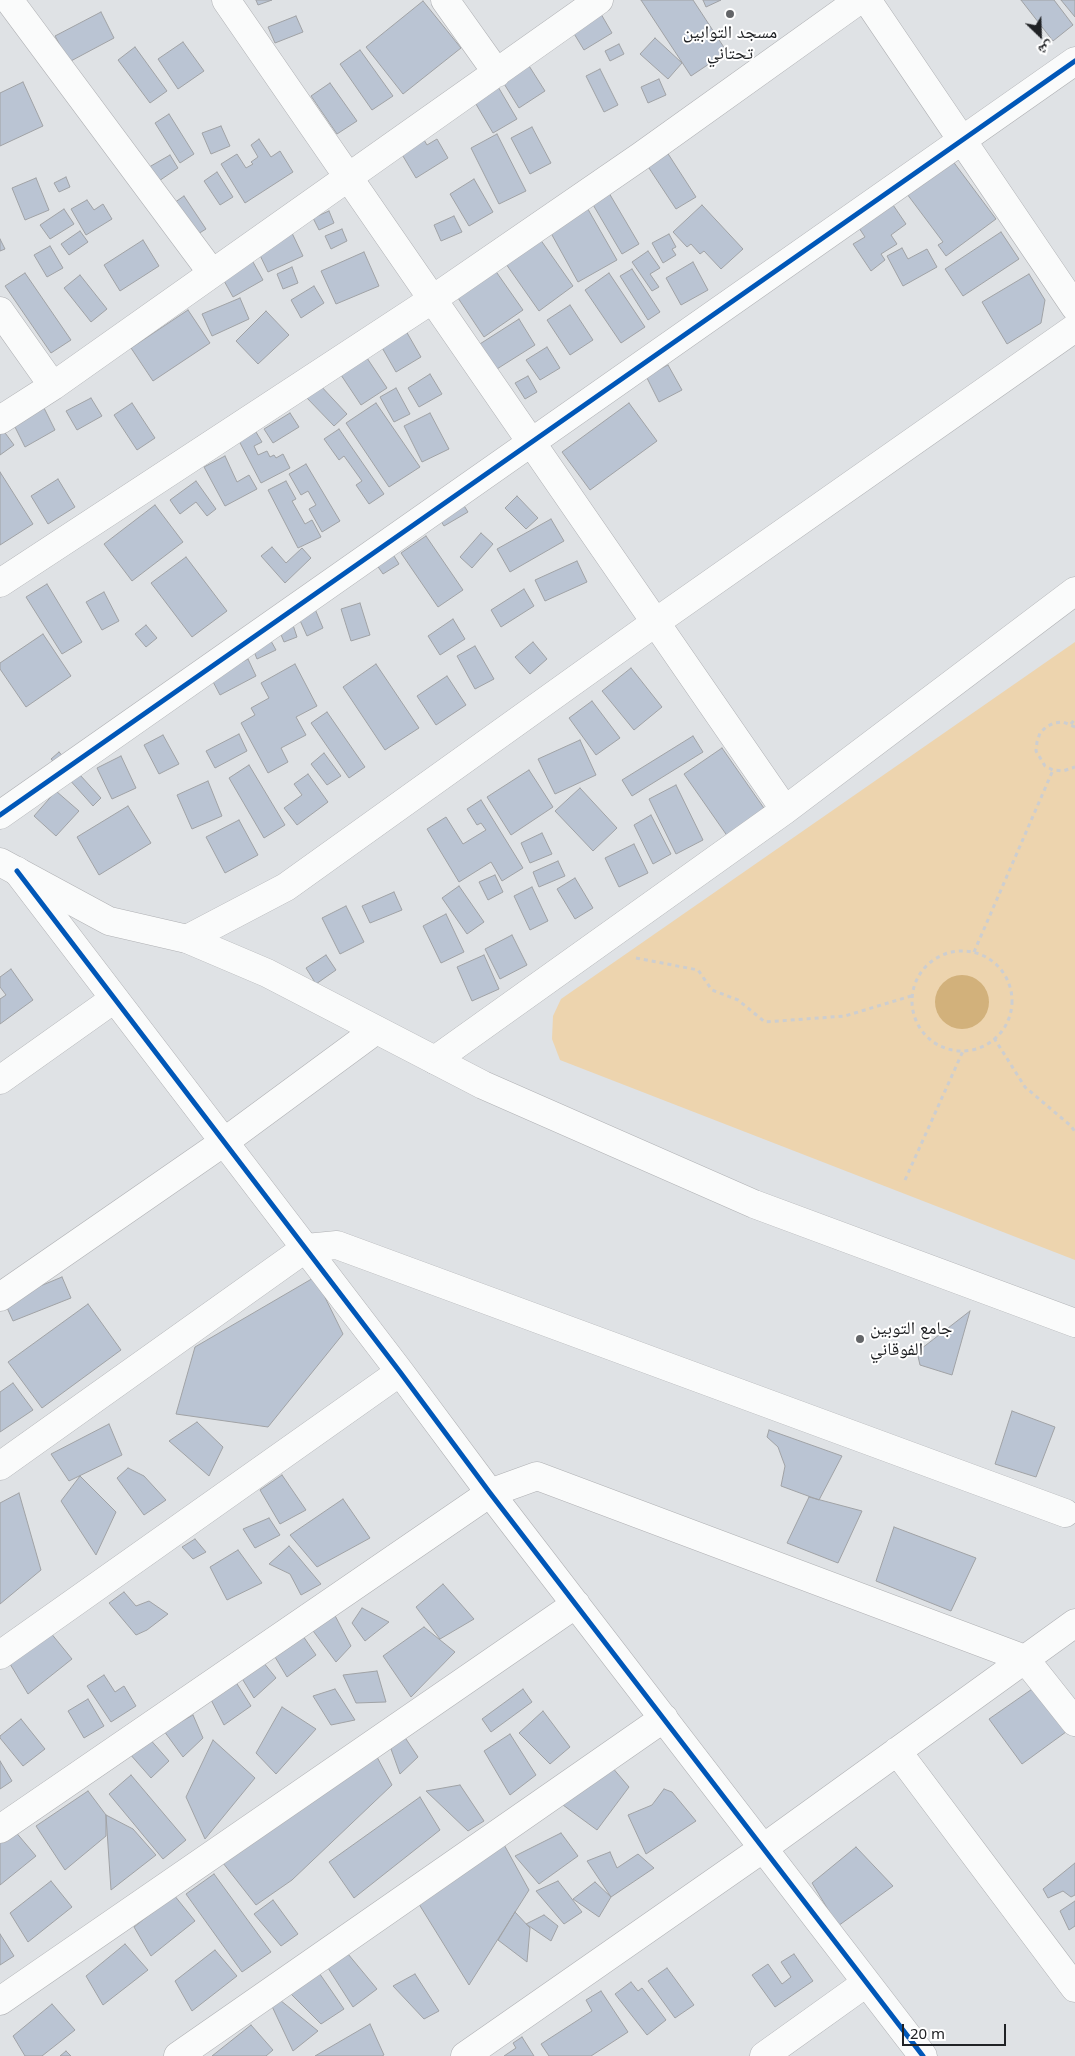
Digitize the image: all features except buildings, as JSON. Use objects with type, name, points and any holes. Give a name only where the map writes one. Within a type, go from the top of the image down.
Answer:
[{"type":"street","points":[[9,0],[212,273]]},
{"type":"street","points":[[226,0],[786,810]]},
{"type":"street","points":[[445,0],[497,72]]},
{"type":"street","points":[[0,420],[53,386],[600,0]]},
{"type":"street","points":[[0,583],[433,299],[641,156],[859,0]]},
{"type":"street","points":[[867,0],[1075,307]]},
{"type":"street","points":[[0,815],[1075,61]]},
{"type":"street","points":[[0,311],[53,386]]},
{"type":"street","points":[[187,939],[286,887],[656,622],[1075,328]]},
{"type":"street","points":[[435,1060],[786,810],[1075,591]]},
{"type":"street","points":[[8,866],[109,922],[187,939],[268,973],[483,1085],[754,1204],[1075,1323]]},
{"type":"street","points":[[8,866],[114,999],[306,1248],[490,1493],[923,2056]]},
{"type":"street","points":[[0,1080],[114,999]]},
{"type":"street","points":[[0,1297],[224,1142],[376,1030]]},
{"type":"street","points":[[0,1466],[306,1248],[337,1245],[1065,1513]]},
{"type":"street","points":[[0,1655],[400,1372]]},
{"type":"street","points":[[0,1829],[490,1493],[537,1476],[1025,1659],[1075,1722]]},
{"type":"street","points":[[0,2001],[576,1604]]},
{"type":"street","points":[[465,2056],[762,1849],[1075,1624]]},
{"type":"street","points":[[178,2056],[664,1718]]},
{"type":"street","points":[[897,1751],[1075,1988]]},
{"type":"street","points":[[764,2056],[866,1983]]},
{"type":"path","points":[[1075,719],[1073,725],[1063,722],[1054,723],[1046,727],[1040,733],[1036,751],[1045,766],[1053,770],[1064,771],[1075,767]]},
{"type":"path","points":[[974,952],[1053,770]]},
{"type":"path","points":[[957,951],[974,952],[989,959],[1000,968],[1008,982],[1012,999],[1009,1018],[1000,1034],[981,1048],[963,1051],[946,1049],[932,1042],[920,1030],[913,1014],[911,996],[918,975],[930,962],[945,953],[957,951]]},
{"type":"path","points":[[636,958],[698,970],[712,990],[738,1000],[765,1022],[845,1016],[911,996]]},
{"type":"path","points":[[994,1038],[1026,1087],[1071,1126],[1075,1132]]},
{"type":"path","points":[[906,1180],[963,1051]]},
{"type":"shaded area","points":[[1075,642],[1075,1260],[560,1060],[552,1039],[553,1016],[561,999]]},
{"type":"shaded area","points":[[962,975],[972,977],[981,983],[987,992],[989,1002],[987,1012],[981,1021],[972,1027],[962,1029],[952,1027],[943,1021],[937,1012],[935,1002],[937,992],[943,983],[952,977]]},
{"type":"cycle path","points":[[0,815],[1075,61]]},
{"type":"cycle path","points":[[17,871],[400,1372],[490,1493],[923,2056]]},
{"type":"place","name":"مسجد التوابين تحتاني","points":[[730,14]]},
{"type":"place","name":"جامع التوبين الفوقاني","points":[[860,1339]]}]
